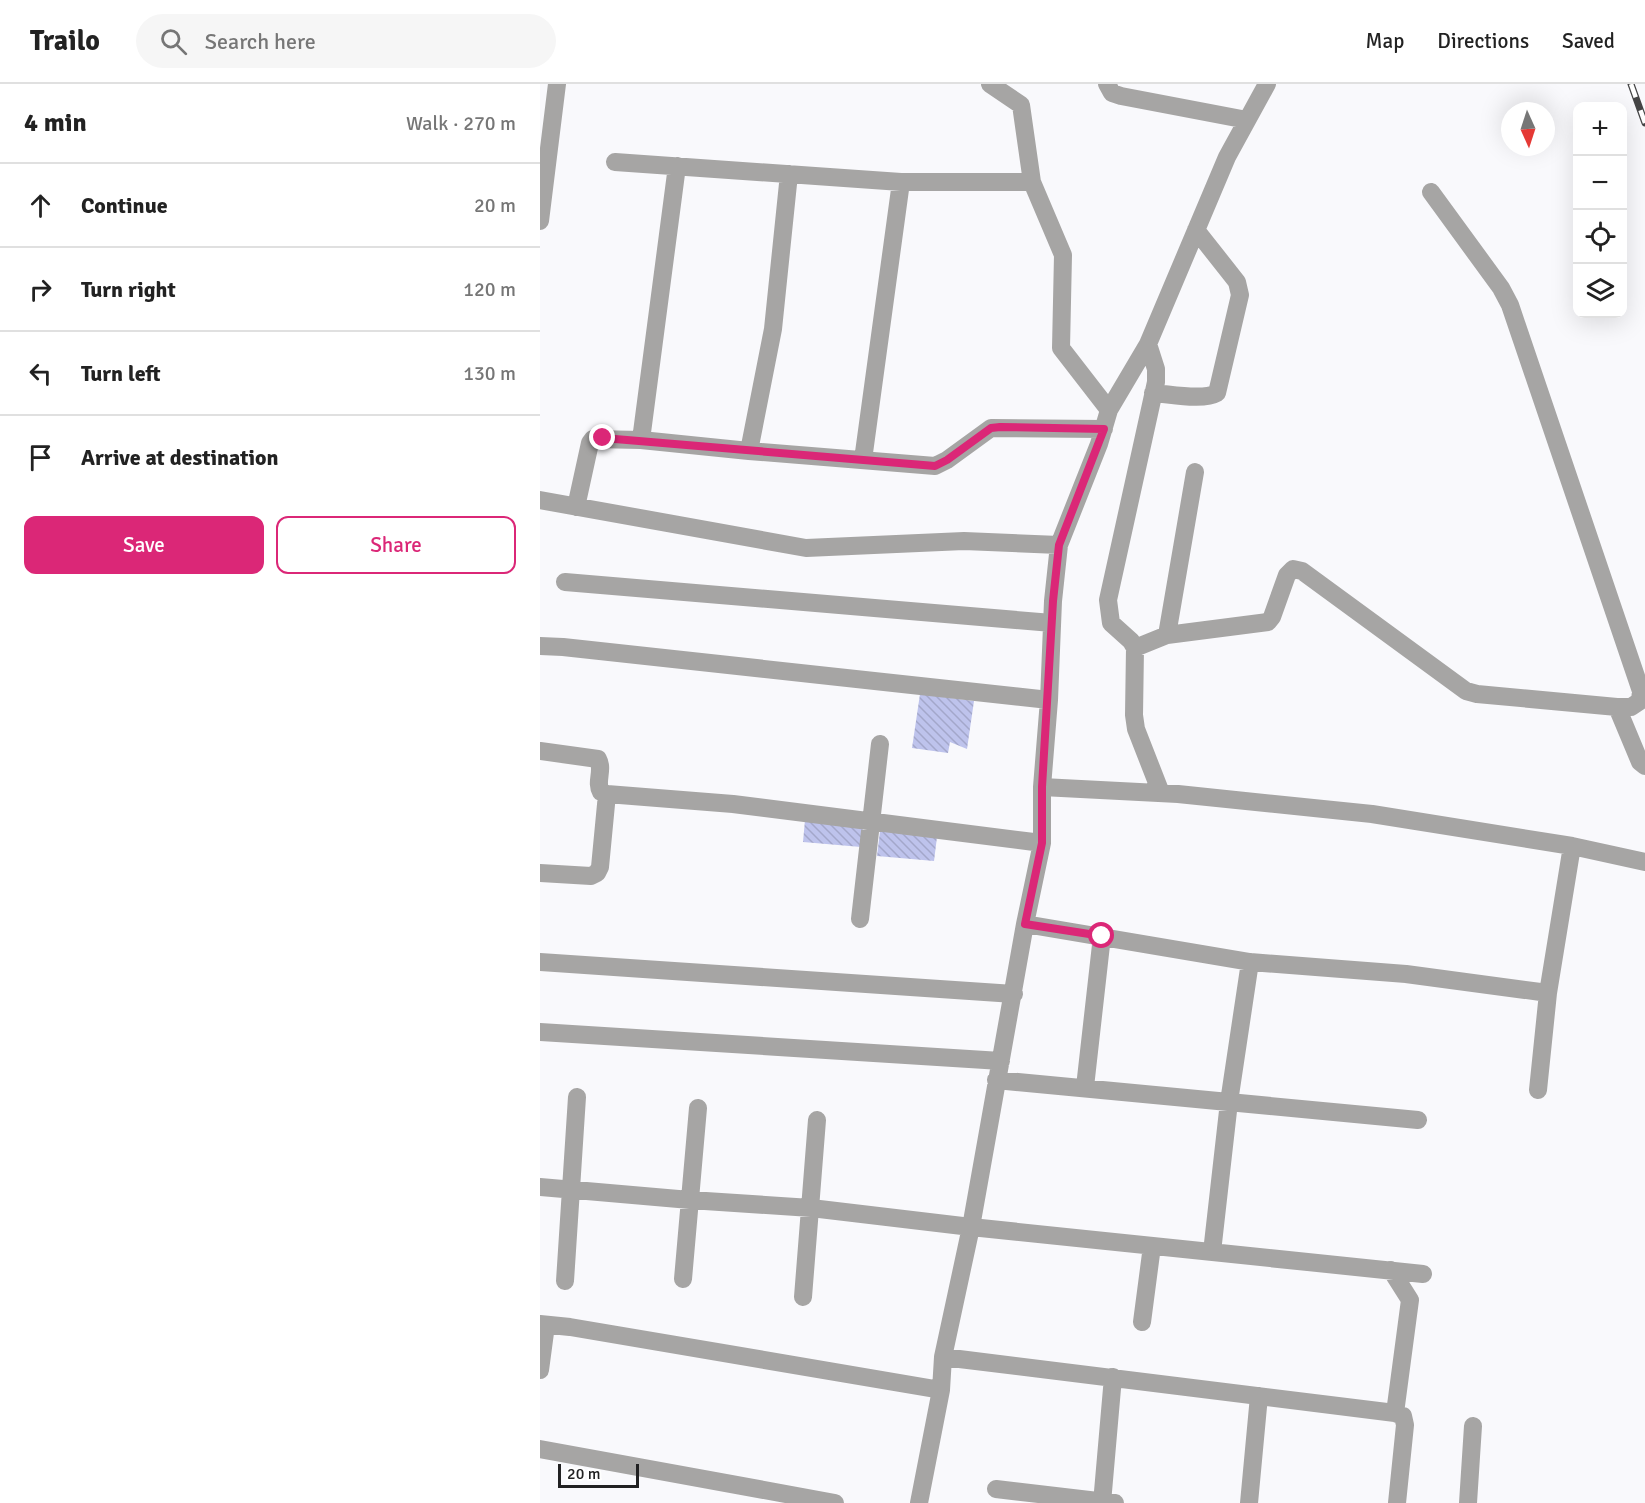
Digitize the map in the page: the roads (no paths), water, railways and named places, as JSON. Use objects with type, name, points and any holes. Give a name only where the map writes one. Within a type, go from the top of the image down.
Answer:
[{"type":"street","points":[[540,221],[557,84]]},
{"type":"street","points":[[990,84],[1021,105],[1032,182],[1064,255],[1061,348],[1109,410]]},
{"type":"street","points":[[1107,84],[1112,93],[1121,96],[1247,120]]},
{"type":"street","points":[[919,1503],[941,1390],[943,1357],[971,1227],[996,1080],[1042,843],[1042,787],[1059,545],[1104,429],[1109,410],[1148,344],[1227,157],[1266,84]]},
{"type":"street","points":[[615,162],[901,182],[1032,182]]},
{"type":"street","points":[[641,440],[677,166]]},
{"type":"street","points":[[749,452],[773,329],[789,174]]},
{"type":"street","points":[[863,460],[901,182]]},
{"type":"street","points":[[1135,648],[1167,635],[1268,622],[1272,617],[1287,575],[1293,569],[1302,571],[1466,691],[1477,694],[1631,707],[1640,701],[1641,691],[1510,305],[1501,288],[1431,192]]},
{"type":"street","points":[[1153,393],[1211,397],[1217,393],[1240,295],[1237,282],[1196,230]]},
{"type":"street","points":[[1148,344],[1156,369],[1153,393],[1108,600],[1111,624],[1131,641],[1135,648],[1134,715],[1136,729],[1161,793]]},
{"type":"street","points":[[576,507],[590,443],[593,439],[641,440],[749,452],[935,466],[947,460],[986,430],[1000,427],[1104,429]]},
{"type":"street","points":[[1167,635],[1195,472]]},
{"type":"street","points":[[540,500],[806,548],[964,541],[1059,545]]},
{"type":"street","points":[[565,582],[1052,623]]},
{"type":"street","points":[[540,646],[1048,700]]},
{"type":"street","points":[[1617,706],[1640,762],[1645,766]]},
{"type":"street","points":[[860,919],[880,744]]},
{"type":"street","points":[[540,751],[598,759],[601,764],[598,788],[607,794],[733,804],[1042,843]]},
{"type":"street","points":[[1042,787],[1161,793],[1372,814],[1572,846],[1645,862]]},
{"type":"street","points":[[540,873],[591,876],[597,873],[600,867],[607,794]]},
{"type":"street","points":[[1538,1090],[1548,993],[1572,846]]},
{"type":"street","points":[[1025,924],[1250,962],[1406,974],[1548,993]]},
{"type":"street","points":[[1085,1087],[1102,936]]},
{"type":"street","points":[[540,962],[1014,994]]},
{"type":"street","points":[[1212,1252],[1250,962]]},
{"type":"street","points":[[540,1032],[1001,1061]]},
{"type":"street","points":[[996,1080],[1418,1120]]},
{"type":"street","points":[[565,1281],[577,1097]]},
{"type":"street","points":[[683,1279],[698,1108]]},
{"type":"street","points":[[802,1298],[817,1120]]},
{"type":"street","points":[[540,1186],[690,1200],[811,1208],[1423,1274]]},
{"type":"street","points":[[1142,1322],[1152,1246]]},
{"type":"street","points":[[1391,1270],[1410,1300],[1395,1413]]},
{"type":"street","points":[[540,1370],[543,1325],[570,1327],[941,1390]]},
{"type":"street","points":[[943,1357],[1395,1413],[1403,1416],[1405,1425],[1397,1503]]},
{"type":"street","points":[[996,1489],[1106,1502],[1113,1377]]},
{"type":"street","points":[[1249,1503],[1258,1396]]},
{"type":"street","points":[[1468,1503],[1473,1426]]},
{"type":"street","points":[[540,1449],[835,1503]]},
{"type":"railway","points":[[1631,84],[1645,123]]}]
